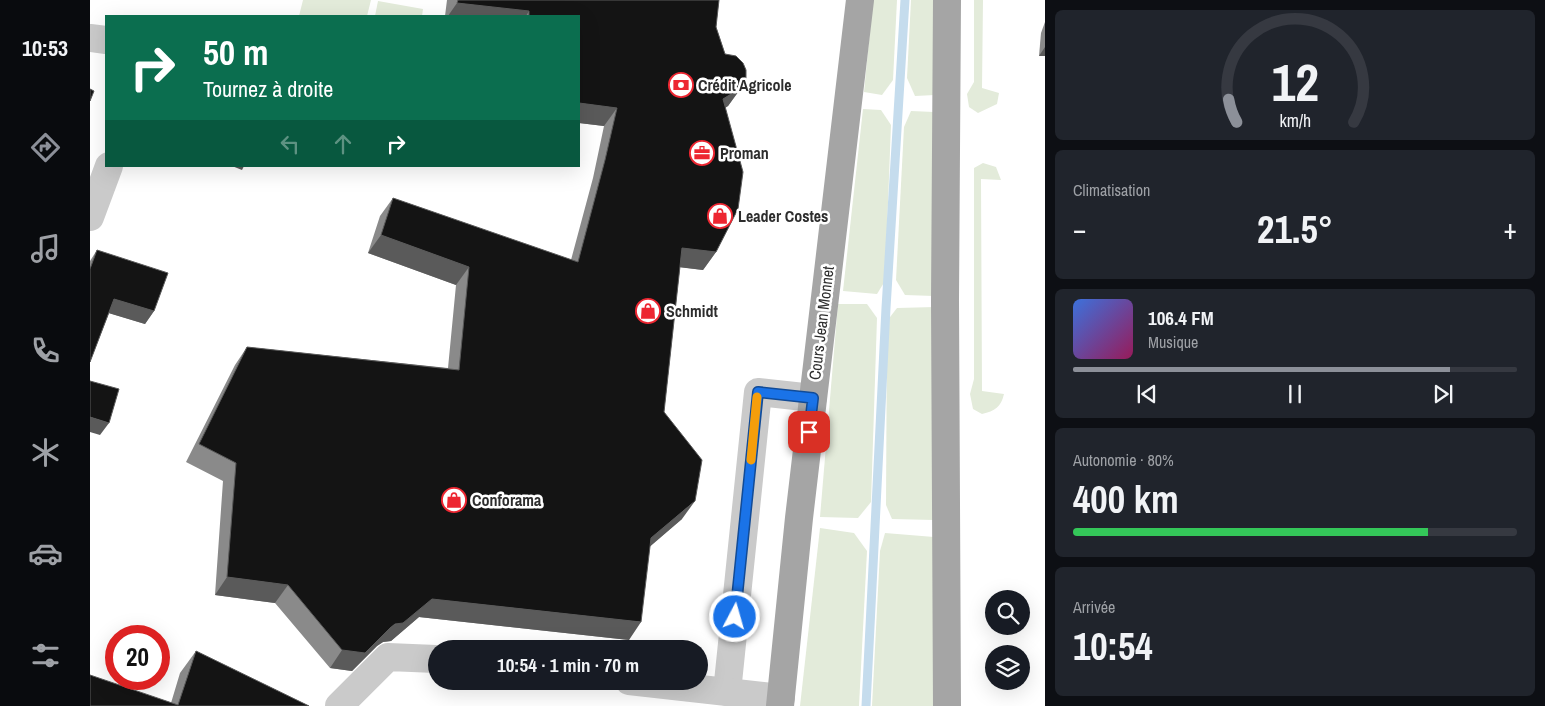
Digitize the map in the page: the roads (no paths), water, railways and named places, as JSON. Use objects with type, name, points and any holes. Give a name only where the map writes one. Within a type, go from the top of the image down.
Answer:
[{"type":"main road","name":"Cours Jean Monnet","points":[[781,702],[799,518],[860,0]]},
{"type":"main road","points":[[947,0],[945,310],[948,706]]},
{"type":"street","points":[[90,38],[105,40]]},
{"type":"street","points":[[90,217],[109,167]]},
{"type":"street","points":[[727,692],[758,392],[813,398]]},
{"type":"street","points":[[339,706],[388,657],[428,659]]},
{"type":"street","points":[[708,690],[781,702]]},
{"type":"waterway","points":[[866,706],[886,308],[905,0]]},
{"type":"place","name":"Crédit Agricole","points":[[681,85]]},
{"type":"place","name":"Proman","points":[[702,153]]},
{"type":"place","name":"Leader Costes","points":[[720,216]]},
{"type":"place","name":"Schmidt","points":[[648,311]]},
{"type":"place","name":"Conforama","points":[[454,500]]}]
